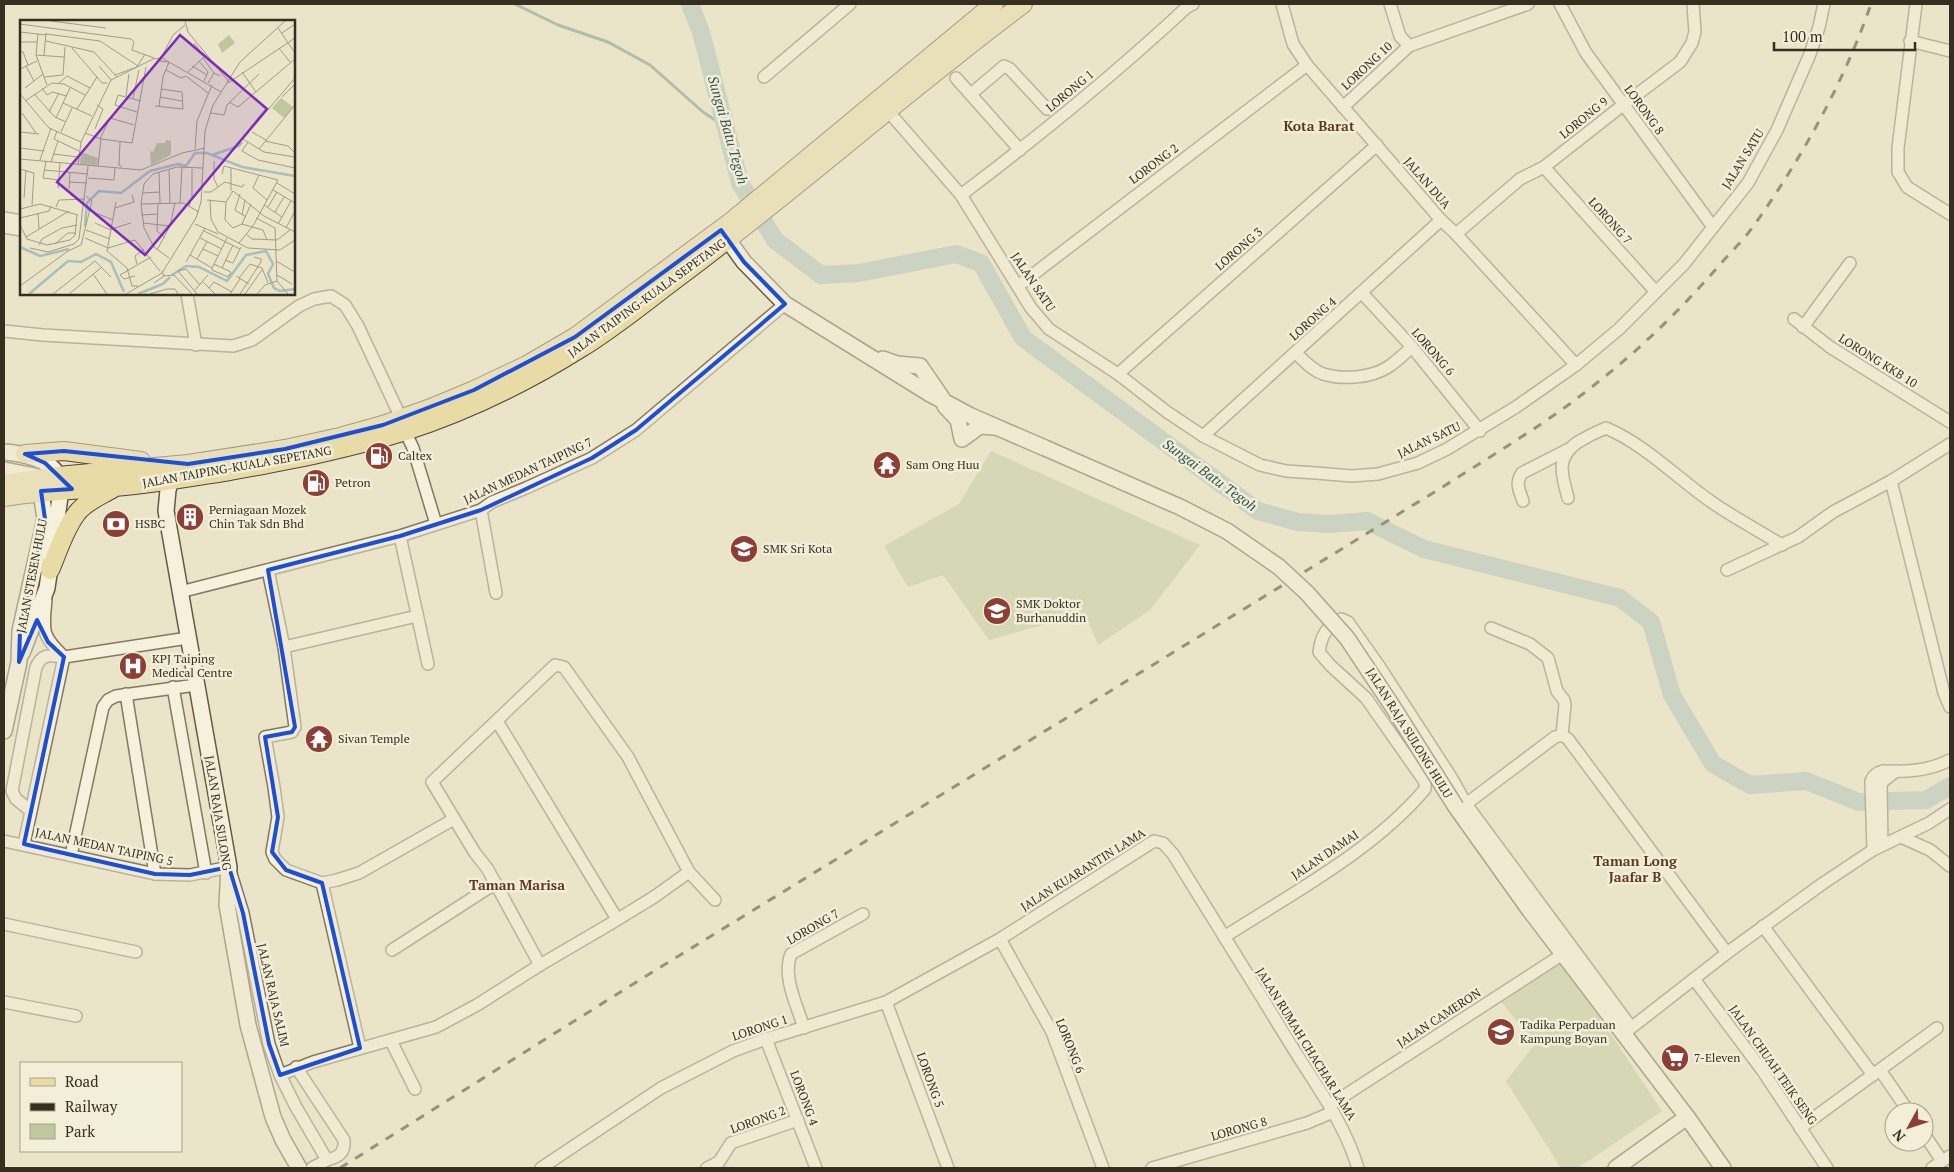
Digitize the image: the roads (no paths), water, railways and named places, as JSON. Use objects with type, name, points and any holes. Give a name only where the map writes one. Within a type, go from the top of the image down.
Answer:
[{"type":"main road","name":"JALAN TAIPING-KUALA SEPETANG","points":[[764,204],[994,4]]},
{"type":"main road","name":"JALAN TAIPING-KUALA SEPETANG","points":[[60,483],[114,487],[171,480],[329,453],[403,425],[527,365],[575,338],[730,230],[888,111],[966,47],[1023,4]]},
{"type":"main road","name":"JALAN TAIPING-KUALA SEPETANG","points":[[60,483],[285,449],[403,425]]},
{"type":"main road","points":[[25,454],[64,451],[154,462],[188,464]]},
{"type":"main road","points":[[4,497],[40,486],[60,483]]},
{"type":"main road","points":[[4,484],[40,486]]},
{"type":"main road","points":[[50,570],[68,527],[77,513],[88,502],[114,487]]},
{"type":"street","points":[[764,77],[850,4]]},
{"type":"street","name":"LORONG 1","points":[[961,195],[1020,150],[1147,44],[1187,7],[1194,4]]},
{"type":"street","name":"JALAN DUA","points":[[1282,4],[1293,44],[1307,64],[1441,220],[1576,365]]},
{"type":"street","name":"LORONG 10","points":[[1390,4],[1400,36],[1409,46]]},
{"type":"street","name":"LORONG 10","points":[[1343,107],[1409,46],[1528,4]]},
{"type":"street","name":"LORONG 8","points":[[1560,4],[1586,53],[1713,227]]},
{"type":"street","name":"LORONG 9","points":[[1456,234],[1520,179],[1544,167],[1680,62],[1692,43],[1695,32],[1693,4]]},
{"type":"street","name":"JALAN SATU","points":[[888,111],[961,195],[1031,308],[1049,328],[1118,374],[1167,412],[1203,436],[1260,465],[1286,470],[1352,476],[1378,474],[1400,469],[1432,456],[1480,431],[1576,365],[1619,329],[1684,264],[1748,182],[1777,130],[1810,54],[1824,4]]},
{"type":"street","points":[[1916,4],[1898,148],[1898,172],[1907,187],[1950,214]]},
{"type":"street","points":[[1910,41],[1950,51]]},
{"type":"street","name":"LORONG 2","points":[[1018,286],[1307,64]]},
{"type":"street","points":[[971,94],[1004,66],[1010,68],[1047,109]]},
{"type":"street","points":[[956,78],[1020,150]]},
{"type":"street","name":"LORONG 3","points":[[1118,374],[1377,145]]},
{"type":"street","name":"LORONG 7","points":[[1544,167],[1656,292]]},
{"type":"street","points":[[4,218],[20,221]]},
{"type":"street","name":"LORONG 4","points":[[1203,436],[1441,220]]},
{"type":"street","points":[[4,227],[20,230]]},
{"type":"street","points":[[730,230],[744,262],[785,304],[930,394],[958,420],[962,439],[980,426],[999,428]]},
{"type":"street","points":[[1803,327],[1850,262]]},
{"type":"street","name":"LORONG 6","points":[[1362,293],[1412,347],[1480,431]]},
{"type":"street","points":[[187,295],[196,345]]},
{"type":"street","points":[[4,331],[233,346],[252,340],[299,306],[330,296],[345,306],[358,326],[416,456],[436,524]]},
{"type":"street","name":"JALAN MEDAN TAIPING 7","points":[[180,592],[400,536],[481,510],[492,502],[592,458],[636,430],[785,304]]},
{"type":"street","name":"LORONG KKB 10","points":[[1794,319],[1830,347],[1950,422]]},
{"type":"street","points":[[1296,353],[1307,365],[1323,374],[1354,377],[1374,374],[1388,367],[1412,347]]},
{"type":"street","points":[[867,354],[896,364],[920,366],[945,401]]},
{"type":"street","name":"JALAN RAJA SULONG HULU","points":[[930,394],[971,416],[1188,511],[1226,531],[1279,567],[1307,594],[1346,638],[1563,954],[1627,1031],[1723,1168]]},
{"type":"street","points":[[1523,501],[1518,486],[1518,479],[1522,473],[1593,433],[1606,428],[1643,450],[1713,503],[1782,545]]},
{"type":"street","points":[[1727,570],[1798,537],[1833,512],[1891,481],[1950,444]]},
{"type":"street","points":[[1568,498],[1562,474],[1563,458],[1569,448]]},
{"type":"street","points":[[4,452],[25,454],[45,464],[60,483]]},
{"type":"street","points":[[4,470],[35,476],[40,486]]},
{"type":"street","name":"JALAN RAJA SULONG","points":[[171,480],[166,511],[229,867],[227,905],[248,1025],[273,1116],[283,1140],[299,1168]]},
{"type":"street","points":[[1891,481],[1944,693],[1950,707]]},
{"type":"street","name":"JALAN STESEN HULU","points":[[18,662],[47,588],[60,483]]},
{"type":"street","name":"JALAN STESEN HULU","points":[[4,731],[18,662],[20,631],[45,519],[40,486]]},
{"type":"street","points":[[481,510],[496,593]]},
{"type":"street","points":[[400,536],[428,664]]},
{"type":"street","points":[[268,570],[284,647],[295,727],[292,732],[265,737],[278,817],[272,852],[275,859],[286,870],[322,883],[337,880],[359,873],[454,819]]},
{"type":"street","points":[[47,588],[44,634],[48,642],[64,657]]},
{"type":"street","points":[[284,647],[417,616]]},
{"type":"street","name":"JALAN DAMAI","points":[[1224,937],[1377,836],[1425,790],[1425,782],[1366,698],[1319,652],[1320,638],[1335,622],[1341,620],[1348,622],[1379,666],[1451,777],[1461,806]]},
{"type":"street","points":[[1491,628],[1530,644],[1548,658],[1557,691],[1564,700],[1565,705],[1562,735]]},
{"type":"street","points":[[31,811],[16,799],[12,791],[36,667],[40,659],[45,656],[64,657],[188,638]]},
{"type":"street","points":[[24,844],[64,657]]},
{"type":"street","points":[[540,965],[496,883],[432,782],[555,665],[564,667],[628,756],[689,872],[715,900]]},
{"type":"street","points":[[71,855],[103,707],[108,700],[126,694],[196,685]]},
{"type":"street","points":[[173,688],[206,872]]},
{"type":"street","points":[[126,694],[155,874]]},
{"type":"street","points":[[497,720],[617,919]]},
{"type":"street","points":[[1562,735],[1555,737],[1461,806],[1627,1031],[1763,926],[1877,848],[1928,823],[1950,809]]},
{"type":"street","points":[[1562,735],[1574,747],[1727,953]]},
{"type":"street","points":[[1877,848],[1877,772],[1883,770],[1923,770],[1935,768],[1950,760]]},
{"type":"street","points":[[1901,836],[1930,850],[1950,866]]},
{"type":"street","name":"JALAN MEDAN TAIPING 5","points":[[4,841],[155,874],[173,876],[229,867]]},
{"type":"street","name":"JALAN KUARANTIN LAMA","points":[[1000,938],[1154,841],[1163,843],[1173,854],[1224,937]]},
{"type":"street","name":"JALAN RAJA SALIM","points":[[229,867],[243,913],[269,1044],[280,1075],[327,1160]]},
{"type":"street","points":[[280,1075],[296,1068],[360,1048],[391,1041],[436,1027],[477,1005],[654,897],[689,872]]},
{"type":"street","points":[[322,883],[360,1048]]},
{"type":"street","points":[[392,950],[496,883]]},
{"type":"street","name":"LORONG 7","points":[[804,1028],[787,966],[791,954],[863,914]]},
{"type":"street","points":[[4,924],[136,952]]},
{"type":"street","points":[[1763,926],[1901,1102]]},
{"type":"street","name":"JALAN RUMAH CHACHAR LAMA","points":[[1224,937],[1332,1108],[1350,1144],[1358,1168]]},
{"type":"street","name":"LORONG 1","points":[[541,1168],[661,1088],[733,1051],[886,1002],[1000,938]]},
{"type":"street","name":"LORONG 6","points":[[1000,938],[1052,1032],[1103,1168]]},
{"type":"street","name":"JALAN CAMERON","points":[[1332,1108],[1563,954]]},
{"type":"street","name":"JALAN CHUAH TEIK SENG","points":[[1694,979],[1762,1070],[1827,1168]]},
{"type":"street","points":[[4,1002],[76,1016]]},
{"type":"street","name":"LORONG 5","points":[[886,1002],[948,1168]]},
{"type":"street","points":[[1800,1128],[1937,1028]]},
{"type":"street","name":"LORONG 4","points":[[766,1039],[816,1168]]},
{"type":"street","points":[[391,1041],[415,1089]]},
{"type":"street","points":[[296,1068],[344,1140],[342,1153],[312,1168]]},
{"type":"street","name":"LORONG 8","points":[[1152,1168],[1307,1123],[1332,1108]]},
{"type":"street","points":[[1620,1167],[1687,1117]]},
{"type":"street","name":"LORONG 2","points":[[707,1168],[719,1162],[731,1144],[798,1120]]},
{"type":"street","points":[[1933,1152],[1939,1164]]},
{"type":"waterway","points":[[515,4],[558,25],[608,42],[650,65],[703,112],[726,127]]},
{"type":"waterway","name":"Sungai Batu Tegoh","points":[[690,4],[701,32],[740,183],[775,240],[821,275],[859,273],[956,254],[981,263],[1023,338],[1258,511],[1298,522],[1330,524],[1367,521],[1424,549],[1620,598],[1651,622],[1672,695],[1713,764],[1750,785],[1806,781],[1859,802],[1926,800],[1950,786]]},
{"type":"railway","points":[[340,1168],[646,976],[1441,488],[1579,397],[1632,354],[1664,324],[1751,229],[1790,172],[1821,118],[1848,62],[1871,4]]},
{"type":"place","name":"Caltex","points":[[379,456]]},
{"type":"place","name":"Sam Ong Huu","points":[[887,465]]},
{"type":"place","name":"Petron","points":[[316,483]]},
{"type":"place","name":"Perniagaan Mozek Chin Tak Sdn Bhd","points":[[190,517]]},
{"type":"place","name":"HSBC","points":[[116,524]]},
{"type":"place","name":"SMK Sri Kota","points":[[744,549]]},
{"type":"place","name":"SMK Doktor Burhanuddin","points":[[997,611]]},
{"type":"place","name":"KPJ Taiping Medical Centre","points":[[133,666]]},
{"type":"place","name":"Sivan Temple","points":[[319,739]]},
{"type":"place","name":"Tadika Perpaduan Kampung Boyan","points":[[1501,1032]]},
{"type":"place","name":"7-Eleven","points":[[1675,1058]]},
{"type":"district","name":"Kota Barat","points":[[1319,126]]},
{"type":"district","name":"Taman Long Jaafar B","points":[[1635,870]]},
{"type":"district","name":"Taman Marisa","points":[[517,885]]}]
